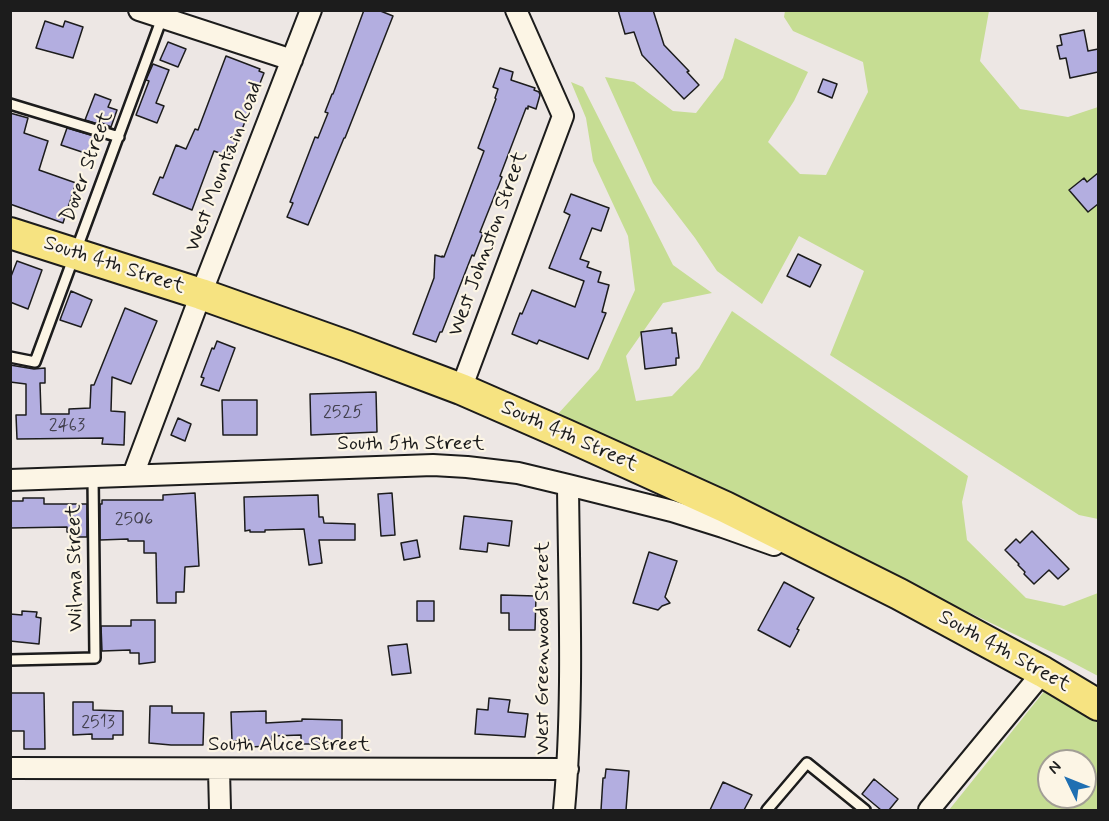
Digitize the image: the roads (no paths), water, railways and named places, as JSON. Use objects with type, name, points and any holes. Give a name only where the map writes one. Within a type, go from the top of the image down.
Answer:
[{"type":"main road","name":"South 4th Street","points":[[10,233],[201,294],[461,389],[725,507],[899,594],[1043,672],[1098,705]]},
{"type":"street","points":[[139,10],[292,60]]},
{"type":"street","name":"West Mountain Road","points":[[134,475],[311,10]]},
{"type":"street","name":"West Johnston Street","points":[[461,389],[563,116],[516,10]]},
{"type":"street","name":"South 5th Street","points":[[10,480],[433,465],[467,466],[518,473],[568,484],[723,527],[773,544],[899,594]]},
{"type":"street","name":"West Greenwood Street","points":[[564,810],[568,770],[570,669],[568,484]]},
{"type":"street","points":[[929,810],[1043,672]]},
{"type":"street","name":"South Alice Street","points":[[10,768],[568,770]]},
{"type":"street","points":[[219,770],[219,810]]},
{"type":"lane","name":"Dover Street","points":[[10,357],[35,362],[162,18]]},
{"type":"lane","points":[[10,104],[119,137]]},
{"type":"lane","name":"Wilma Street","points":[[10,660],[95,658],[93,477]]},
{"type":"lane","points":[[767,810],[807,763],[865,810]]}]
